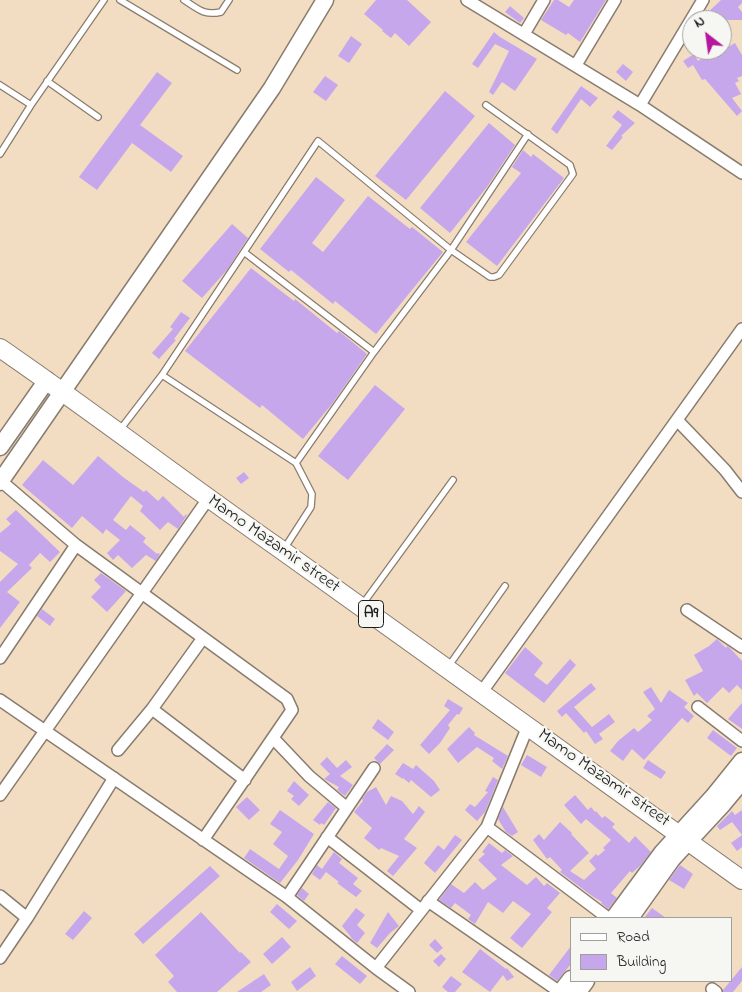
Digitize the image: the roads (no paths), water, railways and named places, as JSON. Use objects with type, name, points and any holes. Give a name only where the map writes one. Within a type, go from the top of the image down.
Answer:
[{"type":"main road","name":"Mamo Mazamir street","points":[[0,348],[208,499],[742,880]]},
{"type":"street","points":[[203,840],[292,710],[290,703],[76,546],[0,482],[272,88],[325,0]]},
{"type":"street","points":[[466,0],[640,105],[742,173]]},
{"type":"street","points":[[524,34],[544,0]]},
{"type":"street","points":[[576,65],[615,0]]},
{"type":"street","points":[[640,105],[703,0]]},
{"type":"street","points":[[481,694],[742,330]]},
{"type":"street","points":[[0,447],[46,380]]},
{"type":"street","points":[[677,420],[725,470],[742,492]]},
{"type":"street","points":[[1,792],[208,499]]},
{"type":"street","points":[[0,658],[76,546]]},
{"type":"street","points":[[687,610],[742,647]]},
{"type":"street","points":[[118,750],[152,709],[203,638]]},
{"type":"street","points":[[0,700],[287,897],[409,992]]},
{"type":"street","points":[[698,707],[742,741]]},
{"type":"street","points":[[152,709],[245,780]]},
{"type":"street","points":[[376,968],[487,827],[528,726]]},
{"type":"street","points":[[273,738],[309,776],[347,808]]},
{"type":"street","points":[[631,917],[742,760]]},
{"type":"street","points":[[287,897],[374,768]]},
{"type":"street","points":[[0,958],[114,778]]},
{"type":"street","points":[[615,917],[662,853],[685,838],[723,804],[742,781]]},
{"type":"street","points":[[487,827],[607,917]]},
{"type":"street","points":[[327,837],[424,905],[561,992],[570,980]]},
{"type":"street","points":[[0,896],[27,918]]},
{"type":"lane","points":[[0,154],[31,105],[104,0]]},
{"type":"lane","points":[[121,0],[238,70]]},
{"type":"lane","points":[[184,0],[210,15],[221,12],[229,0]]},
{"type":"lane","points":[[47,82],[98,118]]},
{"type":"lane","points":[[0,85],[31,105]]},
{"type":"lane","points":[[117,433],[162,375],[318,141],[451,250],[490,277],[500,275],[573,174],[570,165],[486,105]]},
{"type":"lane","points":[[296,463],[374,352],[451,250],[528,134]]},
{"type":"lane","points":[[244,252],[374,352]]},
{"type":"lane","points":[[162,375],[296,463],[310,488],[311,507],[283,551]]},
{"type":"lane","points":[[361,607],[453,480]]},
{"type":"lane","points":[[446,669],[505,586]]}]
